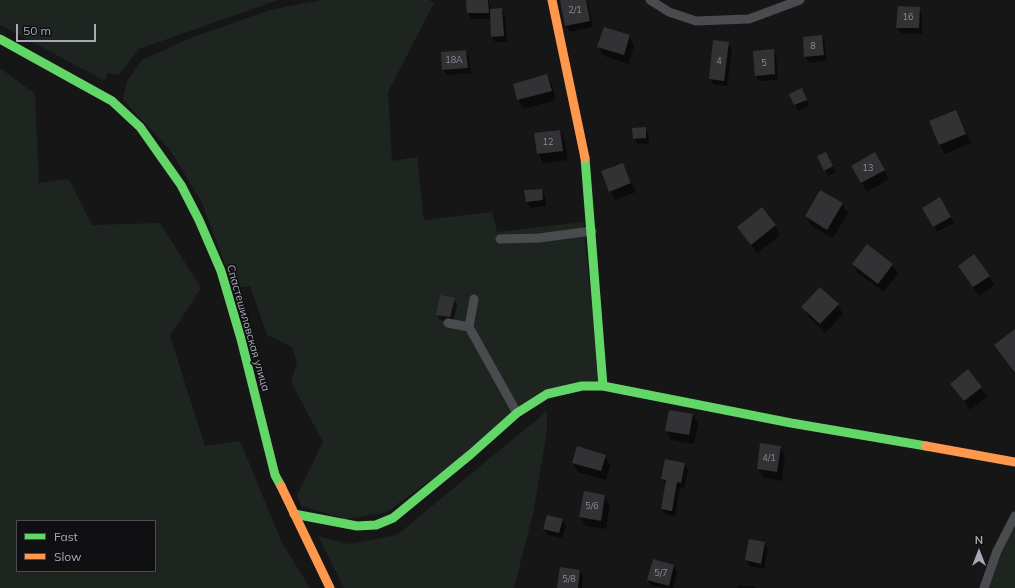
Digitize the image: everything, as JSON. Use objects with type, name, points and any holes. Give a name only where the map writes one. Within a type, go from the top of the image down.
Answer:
[{"type":"street","points":[[552,0],[585,153],[603,386]]},
{"type":"street","points":[[650,0],[668,12],[696,20],[749,19],[800,0]]},
{"type":"street","name":"Спастешиловская улица","points":[[0,39],[112,101],[140,126],[181,185],[199,220],[221,271],[241,338],[276,475],[330,588]]},
{"type":"street","points":[[500,240],[539,238],[592,231]]},
{"type":"street","points":[[474,299],[469,327],[518,413]]},
{"type":"street","points":[[448,323],[469,327]]},
{"type":"street","points":[[294,514],[356,526],[376,525],[393,518],[518,413],[547,394],[582,386],[603,386],[791,423],[1015,462]]},
{"type":"street","points":[[984,588],[997,551],[1015,516]]},
{"type":"shaded area","points":[[0,0],[278,0],[139,49],[119,75],[108,73],[105,81],[0,25]]},
{"type":"shaded area","points":[[321,0],[429,0],[434,3],[388,92],[392,161],[417,157],[424,220],[492,212],[497,232],[583,222],[600,385],[547,394],[387,512],[346,519],[301,506],[297,495],[323,442],[291,382],[297,362],[292,347],[267,335],[250,286],[234,288],[201,201],[170,150],[123,100],[127,81],[142,60],[193,37],[270,10]]},
{"type":"shaded area","points":[[0,68],[35,94],[39,183],[69,179],[92,225],[160,223],[201,288],[170,336],[205,446],[240,441],[282,543],[310,588],[0,588]]},
{"type":"shaded area","points":[[547,411],[547,431],[533,514],[514,588],[344,588],[318,536],[349,544],[397,535]]},
{"type":"shaded area","points":[[1015,524],[1015,588],[988,588],[999,554]]},
{"type":"building","points":[[466,0],[488,0],[489,13],[467,13]]},
{"type":"building","points":[[560,0],[586,0],[590,21],[565,26]]},
{"type":"building","points":[[898,6],[920,7],[919,28],[896,28]]},
{"type":"building","points":[[502,8],[504,36],[491,37],[490,9]]},
{"type":"building","points":[[604,27],[630,35],[624,55],[597,47]]},
{"type":"building","points":[[822,35],[824,55],[804,57],[803,37]]},
{"type":"building","points":[[713,40],[729,42],[724,81],[709,79]]},
{"type":"building","points":[[774,49],[775,74],[755,76],[753,51]]},
{"type":"building","points":[[466,50],[468,68],[442,70],[441,52]]},
{"type":"building","points":[[547,74],[552,91],[517,100],[513,84]]},
{"type":"building","points":[[802,88],[807,100],[794,105],[789,94]]},
{"type":"building","points":[[956,110],[966,134],[939,145],[929,121]]},
{"type":"building","points":[[646,127],[646,138],[633,139],[632,128]]},
{"type":"building","points":[[560,130],[563,151],[537,154],[534,133]]},
{"type":"building","points":[[826,152],[833,166],[824,171],[817,156]]},
{"type":"building","points":[[875,152],[885,170],[861,183],[851,166]]},
{"type":"building","points":[[623,163],[631,183],[609,192],[601,171]]},
{"type":"building","points":[[542,189],[543,200],[526,202],[524,190]]},
{"type":"building","points":[[820,190],[843,203],[827,230],[805,216]]},
{"type":"building","points":[[940,197],[951,217],[933,227],[922,208]]},
{"type":"building","points":[[762,207],[776,225],[751,245],[737,227]]},
{"type":"building","points":[[867,244],[893,264],[878,284],[852,264]]},
{"type":"building","points":[[974,254],[990,276],[973,287],[958,266]]},
{"type":"building","points":[[820,287],[839,304],[820,324],[801,307]]},
{"type":"building","points":[[440,295],[455,298],[450,317],[436,315]]},
{"type":"building","points":[[1015,329],[1015,373],[994,345]]},
{"type":"building","points":[[968,369],[982,387],[964,401],[950,384]]},
{"type":"building","points":[[669,410],[693,414],[689,435],[665,431]]},
{"type":"building","points":[[760,443],[781,446],[777,472],[757,469]]},
{"type":"building","points":[[577,446],[606,455],[601,471],[572,463]]},
{"type":"building","points":[[665,459],[685,463],[681,483],[677,482],[672,511],[661,509],[666,480],[661,479]]},
{"type":"building","points":[[584,491],[605,495],[601,521],[579,517]]},
{"type":"building","points":[[547,515],[563,519],[559,533],[543,529]]},
{"type":"building","points":[[749,539],[765,542],[761,564],[745,560]]},
{"type":"building","points":[[653,559],[674,565],[669,586],[647,580]]},
{"type":"building","points":[[560,567],[580,570],[578,588],[557,588]]},
{"type":"traffic: fast","points":[[0,39],[112,101],[140,127],[181,185],[199,220],[221,271],[241,339],[275,475],[281,486]]},
{"type":"traffic: fast","points":[[585,158],[603,386],[791,423],[926,446]]},
{"type":"traffic: fast","points":[[294,514],[357,526],[376,525],[393,518],[471,454],[517,413],[547,394],[582,386],[603,386]]},
{"type":"traffic: slow","points":[[552,0],[585,158]]},
{"type":"traffic: slow","points":[[926,446],[1015,462]]},
{"type":"traffic: slow","points":[[281,486],[330,588]]}]
